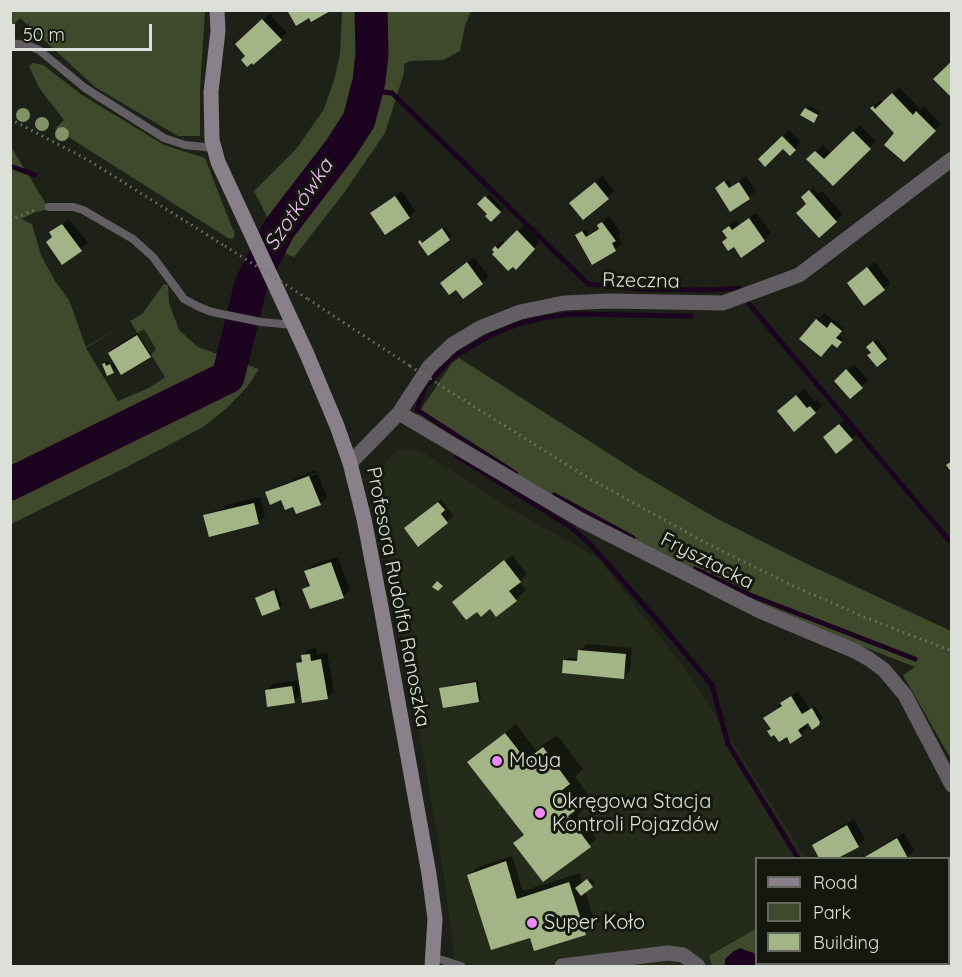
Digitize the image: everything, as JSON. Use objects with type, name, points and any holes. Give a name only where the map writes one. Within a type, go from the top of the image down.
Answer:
[{"type":"street","name":"Profesora Rudolfa Ranoszka","points":[[217,10],[218,32],[211,92],[212,140],[218,162],[293,325],[337,426],[350,463],[366,529],[419,812],[435,919],[432,962]]},
{"type":"street","name":"Rzeczna","points":[[350,463],[399,413],[429,367],[452,345],[480,328],[520,312],[564,303],[609,301],[723,303],[799,274],[951,159]]},
{"type":"street","name":"Frysztacka","points":[[399,413],[581,520],[760,611],[869,659],[884,670],[905,695],[951,785]]},
{"type":"street","points":[[561,966],[668,953],[683,956],[698,966]]},
{"type":"lane","points":[[10,43],[27,45],[39,50],[85,88],[164,138],[186,145],[214,148]]},
{"type":"lane","points":[[49,207],[73,207],[83,210],[133,239],[153,257],[184,299],[212,312],[261,322],[293,325]]},
{"type":"lane","points":[[432,962],[460,966]]},
{"type":"path","points":[[10,119],[88,160],[585,476],[689,535],[787,583],[951,651]]},
{"type":"path","points":[[10,220],[34,210],[49,207]]},
{"type":"shaded area","points":[[396,450],[419,450],[513,510],[598,558],[690,675],[805,857],[755,857],[755,930],[709,954],[712,966],[456,966],[438,836],[384,543],[378,473]]},
{"type":"shaded area","points":[[740,948],[755,954],[755,965],[776,966],[725,966],[725,959]]},
{"type":"green space","points":[[11,10],[205,11],[200,89],[200,136],[178,136],[95,87],[20,18],[11,28]]},
{"type":"green space","points":[[342,11],[471,11],[465,26],[460,51],[443,60],[410,61],[404,64],[404,73],[385,133],[344,193],[294,257],[286,254],[254,191],[297,148],[324,109],[340,53]]},
{"type":"green space","points":[[33,63],[43,65],[82,95],[164,145],[205,158],[235,235],[233,239],[59,131],[56,128],[64,120],[39,88],[29,66]]},
{"type":"green space","points":[[10,145],[49,209],[21,219],[32,224],[41,255],[55,281],[69,300],[86,347],[127,323],[86,348],[118,401],[149,388],[165,377],[130,321],[142,314],[164,284],[168,285],[169,303],[179,330],[198,347],[259,369],[247,387],[227,408],[203,427],[11,524]]},
{"type":"green space","points":[[459,358],[641,474],[716,518],[805,563],[951,631],[951,759],[903,675],[915,667],[774,612],[617,532],[417,415],[452,363]]},
{"type":"green space","points":[[950,912],[951,966],[870,966],[950,965]]},
{"type":"green space","points":[[755,930],[755,965],[839,966],[712,966],[709,955]]},
{"type":"building","points":[[287,10],[332,10],[311,22],[309,18],[296,26]]},
{"type":"building","points":[[262,19],[282,40],[253,65],[252,63],[247,67],[241,60],[245,56],[235,44]]},
{"type":"building","points":[[952,61],[952,98],[933,79]]},
{"type":"building","points":[[892,93],[913,115],[916,111],[936,131],[904,162],[884,145],[894,133],[870,108],[873,106],[875,109]]},
{"type":"building","points":[[805,108],[818,115],[814,123],[800,115]]},
{"type":"building","points":[[853,131],[871,149],[833,186],[806,159],[815,151],[824,159]]},
{"type":"building","points":[[782,136],[796,150],[790,156],[783,149],[765,167],[758,159]]},
{"type":"building","points":[[724,181],[729,188],[739,182],[750,199],[730,212],[715,188]]},
{"type":"building","points":[[595,182],[609,199],[583,220],[569,203]]},
{"type":"building","points":[[809,190],[837,222],[819,238],[796,213],[806,204],[801,197]]},
{"type":"building","points":[[395,196],[410,218],[385,235],[370,213]]},
{"type":"building","points":[[485,196],[501,212],[491,222],[477,204]]},
{"type":"building","points":[[749,218],[765,241],[741,258],[734,247],[728,251],[722,242],[727,238],[722,231],[729,226],[732,230]]},
{"type":"building","points":[[602,222],[616,241],[612,243],[616,251],[592,265],[575,235],[582,231],[586,237],[599,229],[597,225]]},
{"type":"building","points":[[62,224],[82,251],[62,265],[46,242],[52,237],[49,232]]},
{"type":"building","points":[[442,228],[450,240],[428,256],[418,242],[420,240],[422,243]]},
{"type":"building","points":[[517,230],[535,249],[516,270],[513,267],[508,271],[492,254],[494,252],[492,250],[495,246],[498,249]]},
{"type":"building","points":[[467,262],[483,284],[463,299],[456,290],[449,295],[440,283]]},
{"type":"building","points":[[867,267],[885,290],[864,306],[847,283]]},
{"type":"building","points":[[816,319],[827,328],[831,322],[842,331],[836,338],[842,342],[837,348],[832,344],[821,357],[799,339]]},
{"type":"building","points":[[137,335],[151,357],[121,375],[108,353]]},
{"type":"building","points":[[873,341],[887,359],[877,367],[867,355],[871,353],[866,347]]},
{"type":"building","points":[[105,363],[106,366],[110,364],[114,373],[107,376],[102,364]]},
{"type":"building","points":[[846,369],[863,388],[850,399],[834,381]]},
{"type":"building","points":[[796,395],[807,408],[810,406],[816,413],[794,432],[777,411]]},
{"type":"building","points":[[839,424],[853,440],[836,454],[823,437]]},
{"type":"building","points":[[952,461],[952,473],[946,465]]},
{"type":"building","points":[[309,476],[321,505],[296,514],[293,507],[285,510],[281,500],[270,505],[265,492]]},
{"type":"building","points":[[438,502],[445,510],[441,514],[448,523],[418,547],[404,528]]},
{"type":"building","points":[[254,503],[259,524],[209,537],[203,515]]},
{"type":"building","points":[[504,560],[521,582],[509,591],[517,601],[496,617],[490,609],[481,617],[477,612],[466,620],[452,602]]},
{"type":"building","points":[[331,562],[344,598],[310,609],[302,589],[310,586],[304,571]]},
{"type":"building","points":[[437,581],[443,586],[438,591],[432,587]]},
{"type":"building","points":[[274,590],[280,609],[262,616],[255,598]]},
{"type":"building","points":[[578,650],[626,654],[624,679],[562,673],[563,660],[577,661]]},
{"type":"building","points":[[310,654],[311,661],[321,659],[328,699],[302,703],[296,663],[302,662],[301,655]]},
{"type":"building","points":[[476,682],[479,702],[443,708],[439,688]]},
{"type":"building","points":[[292,686],[295,703],[267,707],[265,690]]},
{"type":"building","points":[[791,696],[802,714],[812,708],[820,722],[812,730],[808,723],[798,730],[802,736],[790,744],[787,737],[779,742],[774,735],[771,737],[767,731],[771,729],[763,718],[782,706],[780,703]]},
{"type":"building","name":"Okręgowa Stacja Kontroli Pojazdów","points":[[505,733],[526,760],[543,747],[570,784],[561,791],[576,810],[568,816],[591,847],[543,882],[513,843],[524,835],[467,762]]},
{"type":"building","points":[[847,825],[859,847],[840,857],[818,857],[812,845]]},
{"type":"building","points":[[897,838],[907,857],[865,857]]},
{"type":"building","name":"Super Koło","points":[[506,861],[517,899],[569,882],[586,935],[534,951],[530,938],[491,950],[467,875]]},
{"type":"building","points":[[587,879],[593,887],[581,896],[575,888]]},
{"type":"waterway","name":"Szotkówka","points":[[10,484],[228,377],[251,284],[279,229],[341,148],[359,120],[369,81],[372,54],[371,10]]},
{"type":"waterway","points":[[367,90],[392,93],[588,284],[641,289],[739,288]]},
{"type":"waterway","points":[[10,166],[35,175]]},
{"type":"waterway","points":[[749,304],[952,544]]},
{"type":"waterway","points":[[515,473],[417,410],[425,387],[451,358],[491,335],[518,324],[543,318],[570,314],[691,316]]},
{"type":"waterway","points":[[457,456],[572,528],[591,545],[658,621],[712,685],[728,744],[797,857]]},
{"type":"waterway","points":[[554,495],[633,538]]},
{"type":"waterway","points":[[695,569],[750,595],[915,659]]},
{"type":"place","name":"Moya","points":[[497,761]]},
{"type":"place","name":"Okręgowa Stacja Kontroli Pojazdów","points":[[540,813]]},
{"type":"place","name":"Super Koło","points":[[532,923]]}]
